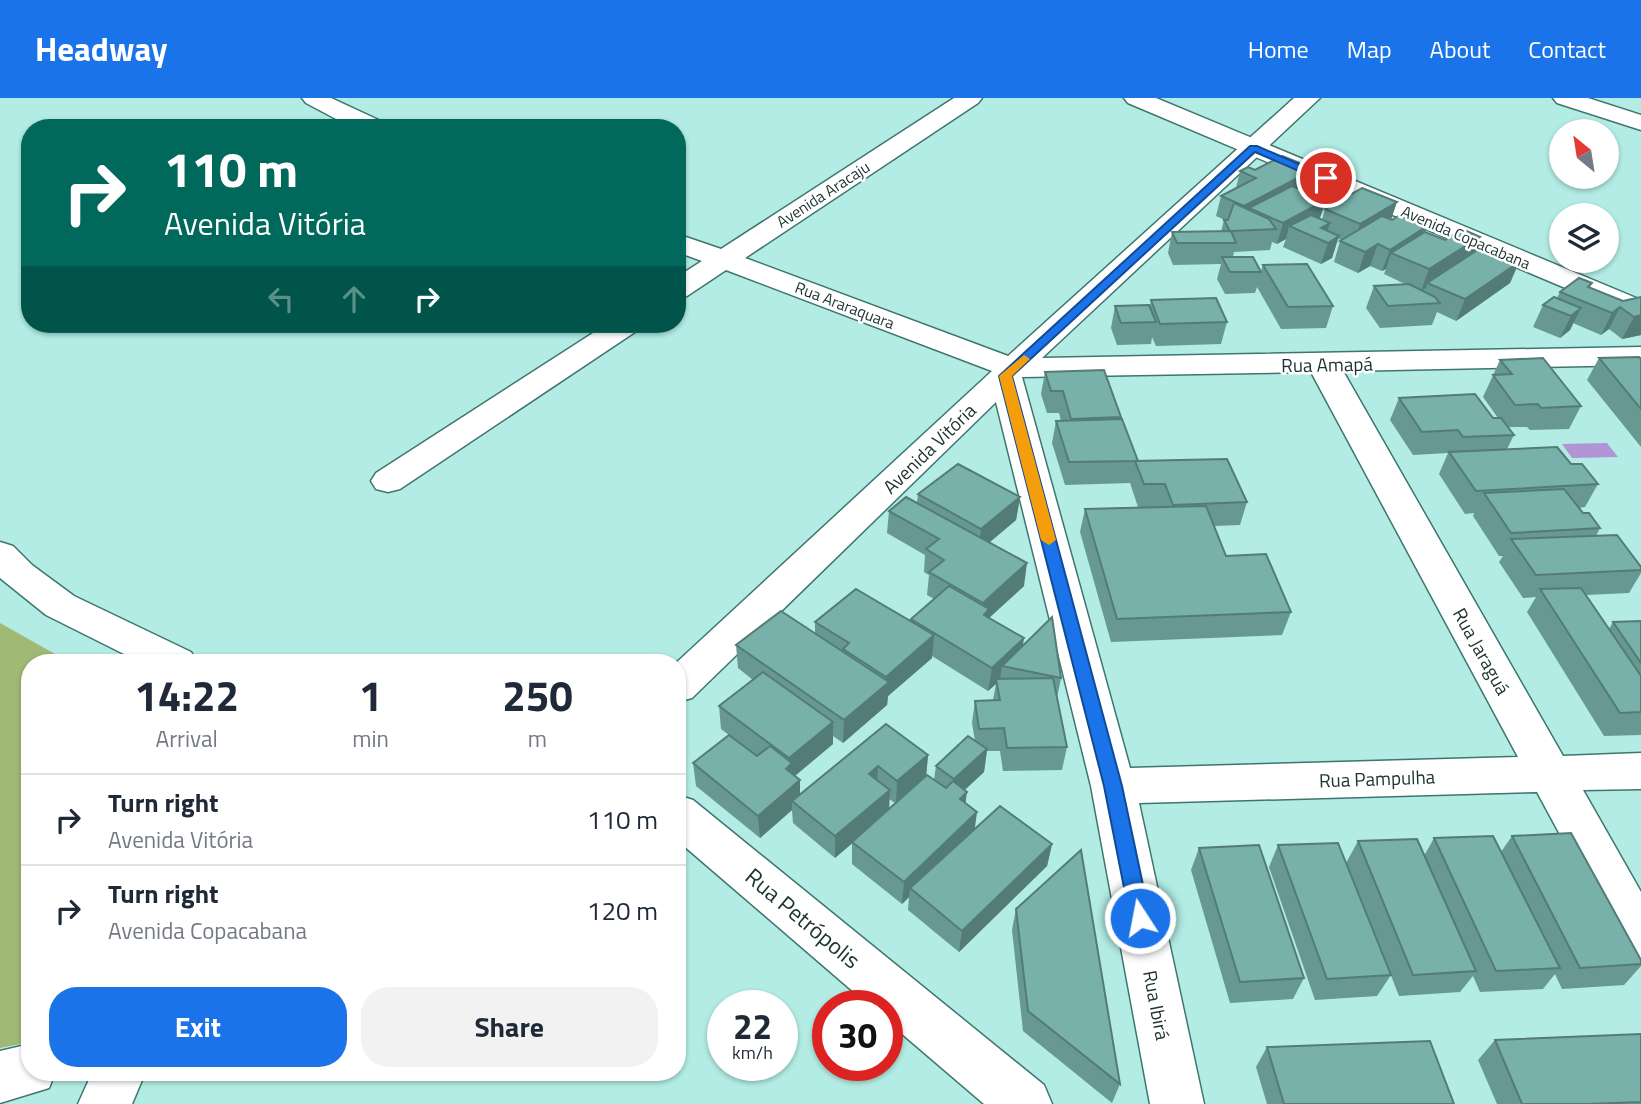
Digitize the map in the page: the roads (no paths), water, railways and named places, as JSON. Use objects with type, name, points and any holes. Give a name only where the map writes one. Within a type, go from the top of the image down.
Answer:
[{"type":"street","points":[[314,98],[357,119]]},
{"type":"street","name":"Avenida Aracaju","points":[[686,284],[970,98]]},
{"type":"street","name":"Avenida Copacabana","points":[[1136,98],[1641,311]]},
{"type":"street","name":"Avenida Vitória","points":[[686,678],[1009,372],[1308,98]]},
{"type":"street","points":[[1565,98],[1641,124]]},
{"type":"street","name":"Rua Araraquara","points":[[686,245],[1009,372]]},
{"type":"street","points":[[388,481],[613,333]]},
{"type":"street","name":"Rua Amapá","points":[[1009,372],[1641,356]]},
{"type":"street","name":"Rua Jaraguá","points":[[1323,364],[1641,938]]},
{"type":"street","name":"Rua Ibirá","points":[[1009,372],[1113,786],[1177,1104]]},
{"type":"street","points":[[0,555],[19,578],[70,613],[158,654]]},
{"type":"street","name":"Rua Pampulha","points":[[1113,786],[1641,771]]},
{"type":"street","name":"Rua Petrópolis","points":[[686,821],[1025,1104]]},
{"type":"street","points":[[0,1077],[21,1072]]},
{"type":"street","points":[[105,1104],[115,1081]]}]
